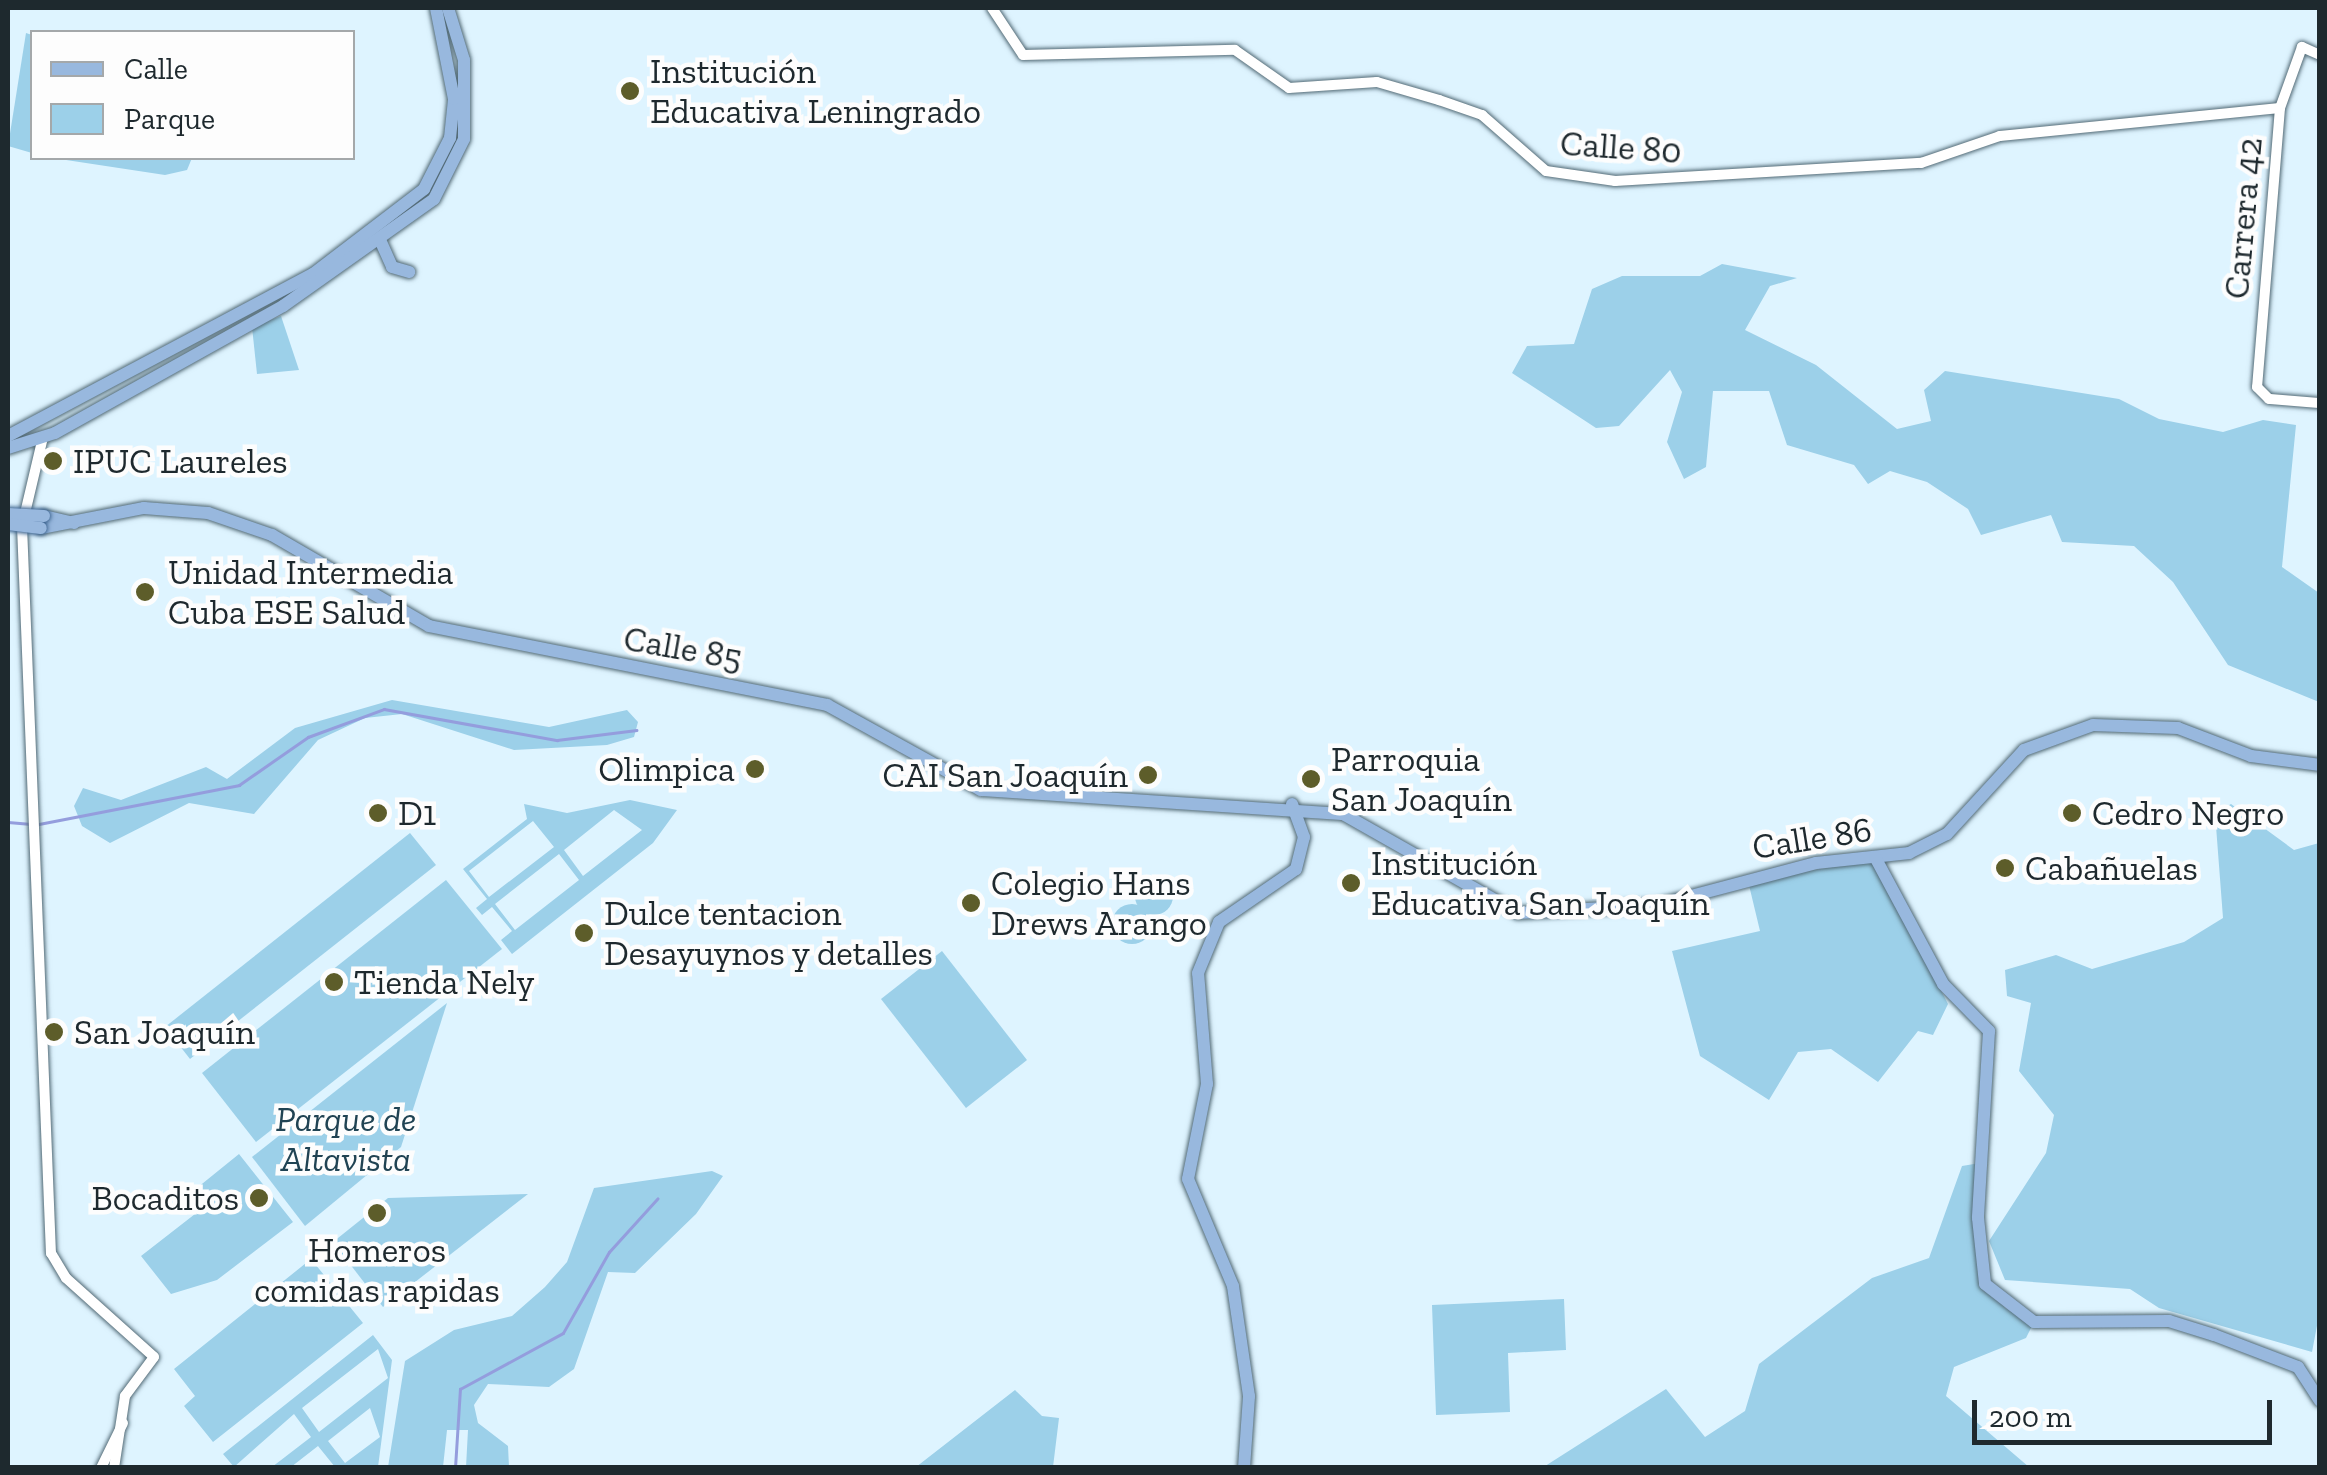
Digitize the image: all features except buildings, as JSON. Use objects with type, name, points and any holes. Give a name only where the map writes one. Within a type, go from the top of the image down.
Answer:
[{"type":"main road","points":[[8,436],[313,274],[424,190],[450,138],[454,98],[436,8]]},
{"type":"main road","points":[[8,448],[43,438],[381,242],[444,187],[464,139],[464,60],[448,8]]},
{"type":"main road","points":[[381,242],[386,260],[409,272]]},
{"type":"main road","name":"Calle 85","points":[[42,522],[74,523],[168,506],[231,519],[430,626],[827,705],[980,790],[1292,804]]},
{"type":"main road","points":[[8,514],[42,522]]},
{"type":"main road","points":[[8,524],[42,522]]},
{"type":"main road","name":"Calle 86","points":[[1292,804],[1375,829],[1477,898],[1518,914],[1657,906],[1731,881],[1874,857],[1936,842],[2024,750],[2093,725],[2178,728],[2250,756],[2320,765]]},
{"type":"main road","points":[[1244,1468],[1249,1396],[1233,1286],[1188,1179],[1207,1084],[1198,973],[1220,922],[1296,869],[1304,850],[1292,804]]},
{"type":"main road","points":[[1874,857],[1943,984],[1989,1031],[1978,1250],[1985,1284],[2005,1308],[2034,1322],[2190,1326],[2298,1366],[2320,1401]]},
{"type":"street","name":"Calle 80","points":[[992,8],[1024,55],[1235,50],[1289,88],[1384,83],[1482,115],[1546,172],[1616,180],[1921,162],[2000,136],[2280,108]]},
{"type":"street","name":"Carrera 42","points":[[2320,56],[2304,48],[2280,108],[2261,395],[2320,404]]},
{"type":"street","points":[[43,438],[22,526],[51,1252],[66,1278],[154,1356],[125,1396],[114,1468]]},
{"type":"street","points":[[101,1468],[122,1423]]},
{"type":"green space","points":[[26,33],[30,34],[30,152],[8,146]]},
{"type":"green space","points":[[66,160],[191,160],[187,170],[165,175]]},
{"type":"green space","points":[[1722,264],[1797,278],[1770,286],[1745,330],[1816,365],[1897,429],[1931,421],[1924,390],[1945,371],[2119,399],[2159,419],[2223,432],[2263,420],[2296,425],[2282,567],[2319,593],[2319,702],[2228,665],[2173,582],[2134,546],[2062,542],[2051,515],[1981,535],[1968,509],[1927,482],[1890,471],[1868,484],[1854,465],[1787,445],[1769,391],[1713,391],[1706,467],[1684,479],[1667,442],[1682,392],[1670,370],[1619,426],[1596,428],[1512,373],[1527,346],[1574,344],[1592,289],[1622,276],[1700,276]]},
{"type":"green space","points":[[281,316],[299,370],[257,374],[252,327]]},
{"type":"green space","points":[[392,700],[549,727],[627,710],[638,722],[634,737],[607,745],[514,750],[402,714],[365,718],[318,740],[254,814],[189,803],[110,843],[82,826],[74,806],[83,788],[121,800],[206,767],[227,779],[295,728]]},
{"type":"green space","points":[[630,800],[677,810],[653,843],[512,954],[501,940],[512,931],[492,907],[482,915],[476,908],[487,899],[463,869],[527,819],[524,804],[567,813]],"holes":[[[614,810],[642,830],[583,876],[564,850]],[[533,821],[554,847],[489,897],[469,871]],[[559,854],[579,880],[515,930],[495,904]]]},
{"type":"green space","points":[[2231,804],[2294,850],[2319,843],[2320,1310],[2312,1352],[2159,1308],[2130,1289],[2005,1280],[1989,1241],[2046,1153],[2054,1115],[2019,1071],[2031,1003],[2007,996],[2005,970],[2056,955],[2092,969],[2184,942],[2223,918],[2215,813]]},
{"type":"green space","points":[[410,833],[436,865],[190,1059],[165,1027]]},
{"type":"green space","points":[[1874,860],[1948,1004],[1933,1035],[1918,1031],[1878,1082],[1831,1049],[1798,1052],[1769,1100],[1700,1056],[1672,951],[1760,931],[1748,881]]},
{"type":"green space","points":[[1154,877],[1167,883],[1173,896],[1167,909],[1154,915],[1141,909],[1135,896],[1141,883]]},
{"type":"green space","points":[[446,880],[502,949],[256,1142],[202,1073]]},
{"type":"green space","points":[[1132,904],[1146,910],[1152,924],[1146,938],[1132,944],[1118,938],[1112,924],[1118,910]]},
{"type":"green space","points":[[942,951],[1027,1060],[966,1108],[881,999]]},
{"type":"green space","name":"Parque de Altavista","points":[[447,1003],[401,1147],[305,1226],[252,1157]]},
{"type":"green space","points":[[239,1154],[293,1222],[217,1280],[171,1294],[141,1256],[204,1207],[192,1192]]},
{"type":"green space","points":[[1980,1163],[1983,1276],[2005,1308],[2034,1322],[2026,1338],[1954,1367],[1946,1396],[2029,1467],[1542,1468],[1666,1389],[1705,1437],[1745,1411],[1759,1364],[1872,1278],[1929,1258],[1962,1166]]},
{"type":"green space","points":[[712,1171],[723,1176],[696,1214],[635,1273],[608,1272],[574,1369],[549,1387],[488,1384],[474,1405],[478,1423],[508,1446],[509,1467],[466,1467],[468,1430],[447,1430],[443,1467],[388,1467],[405,1361],[454,1330],[512,1316],[545,1287],[567,1262],[594,1188]]},
{"type":"green space","points":[[528,1194],[383,1307],[333,1242],[388,1198]]},
{"type":"green space","points":[[311,1259],[363,1323],[213,1442],[184,1406],[195,1396],[174,1369]]},
{"type":"green space","points":[[1564,1299],[1566,1350],[1508,1353],[1510,1412],[1436,1415],[1432,1305]]},
{"type":"green space","points":[[373,1335],[392,1360],[378,1467],[335,1467],[318,1446],[291,1467],[272,1467],[311,1437],[294,1414],[234,1467],[223,1454]],"holes":[[[378,1349],[388,1378],[319,1432],[302,1408]],[[370,1408],[380,1437],[345,1463],[328,1441]]]},
{"type":"green space","points":[[1015,1390],[1042,1416],[1059,1418],[1053,1467],[916,1467]]},
{"type":"waterway","points":[[39,824],[239,785],[308,737],[384,709],[557,740],[636,730]]},
{"type":"waterway","points":[[8,822],[31,824]]},
{"type":"waterway","points":[[455,1468],[460,1389],[563,1333],[609,1252],[657,1199]]},
{"type":"place","name":"Institución Educativa Leningrado","points":[[630,91]]},
{"type":"place","name":"IPUC Laureles","points":[[53,461]]},
{"type":"place","name":"Unidad Intermedia Cuba ESE Salud","points":[[145,592]]},
{"type":"place","name":"Olimpica","points":[[755,769]]},
{"type":"place","name":"CAI San Joaquín","points":[[1148,775]]},
{"type":"place","name":"Parroquia San Joaquín","points":[[1311,779]]},
{"type":"place","name":"D1","points":[[378,813]]},
{"type":"place","name":"Cedro Negro","points":[[2072,813]]},
{"type":"place","name":"Cabañuelas","points":[[2005,868]]},
{"type":"place","name":"Institución Educativa San Joaquín","points":[[1351,883]]},
{"type":"place","name":"Colegio Hans Drews Arango","points":[[971,903]]},
{"type":"place","name":"Dulce tentacion Desayuynos y detalles","points":[[584,933]]},
{"type":"place","name":"Tienda Nely","points":[[334,982]]},
{"type":"place","name":"San Joaquín","points":[[54,1032]]},
{"type":"place","name":"Bocaditos","points":[[259,1198]]},
{"type":"place","name":"Homeros comidas rapidas","points":[[377,1213]]}]
